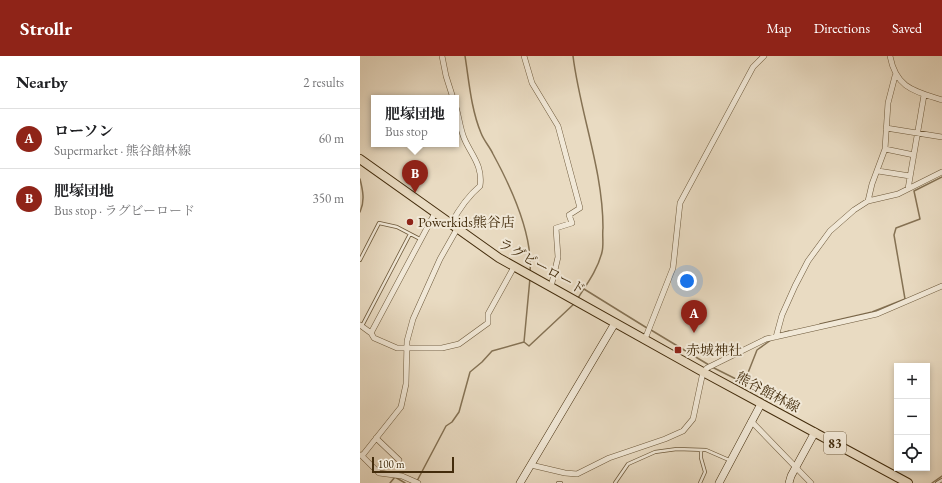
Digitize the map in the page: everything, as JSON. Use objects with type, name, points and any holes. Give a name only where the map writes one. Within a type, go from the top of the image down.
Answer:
[{"type":"main road","name":"ラグビーロード","points":[[360,159],[514,267],[615,323]]},
{"type":"main road","name":"熊谷館林線","points":[[615,323],[647,336],[703,372],[908,483]]},
{"type":"street","points":[[442,56],[452,95]]},
{"type":"street","points":[[524,56],[532,82],[558,126],[580,208],[569,215],[572,223],[556,228],[558,257],[551,287]]},
{"type":"street","points":[[647,336],[672,268],[680,203],[753,66],[764,56]]},
{"type":"street","points":[[868,201],[885,149],[888,104],[895,76],[890,56]]},
{"type":"street","points":[[895,76],[907,86],[924,95],[942,100]]},
{"type":"street","points":[[908,189],[924,95]]},
{"type":"street","points":[[418,483],[402,476],[379,474],[361,455],[401,407],[406,384],[406,348],[419,305],[454,226],[458,210],[468,196],[480,186],[482,177],[473,152],[464,138],[459,119]]},
{"type":"street","points":[[886,128],[942,137]]},
{"type":"street","points":[[885,149],[914,155]]},
{"type":"street","points":[[878,170],[910,176]]},
{"type":"street","points":[[776,337],[788,302],[816,250],[830,231],[854,210],[868,201],[898,194],[942,172]]},
{"type":"street","points":[[371,333],[435,213]]},
{"type":"street","points":[[361,325],[371,333],[374,338],[397,348],[442,348],[460,344],[488,323],[488,314],[514,267]]},
{"type":"street","points":[[531,465],[565,473],[577,474],[609,458],[665,439],[683,431],[693,419],[703,372],[707,368],[752,345],[776,337],[877,314],[942,286]]},
{"type":"street","points":[[520,483],[615,323]]},
{"type":"street","points":[[719,483],[761,404]]},
{"type":"street","points":[[751,421],[811,483]]},
{"type":"street","points":[[789,483],[814,432]]},
{"type":"street","points":[[376,438],[399,460]]},
{"type":"lane","points":[[360,260],[379,224],[397,227],[421,239]]},
{"type":"lane","points":[[361,325],[410,234]]},
{"type":"lane","points":[[615,483],[628,464],[655,452],[677,449],[701,450],[713,452],[730,460]]},
{"type":"lane","points":[[700,483],[705,472],[701,458],[701,450]]},
{"type":"lane","points":[[937,483],[942,480]]},
{"type":"waterway","points":[[465,56],[475,114],[482,136],[492,151],[507,181],[524,227],[528,242],[530,272]]},
{"type":"waterway","points":[[573,56],[576,77],[599,185],[603,228],[603,246],[598,264],[578,298]]},
{"type":"waterway","points":[[820,324],[872,312],[905,299],[894,235],[896,228],[920,219],[914,191],[942,177]]},
{"type":"waterway","points":[[360,179],[363,196],[363,204],[360,212]]},
{"type":"waterway","points":[[524,342],[530,278]]},
{"type":"waterway","points":[[584,289],[647,328]]},
{"type":"waterway","points":[[524,342],[529,346],[575,303]]},
{"type":"waterway","points":[[651,330],[709,365]]},
{"type":"waterway","points":[[779,334],[789,331]]},
{"type":"waterway","points":[[712,367],[744,383],[757,350],[771,340]]},
{"type":"waterway","points":[[417,481],[446,426],[452,422],[459,412],[470,372],[492,351],[524,342]]},
{"type":"waterway","points":[[932,483],[942,476]]},
{"type":"waterway","points":[[390,483],[395,477],[405,483]]},
{"type":"place","name":"肥塚団地","points":[[415,193]]},
{"type":"place","name":"Powerkids熊谷店","points":[[410,222]]},
{"type":"place","name":"ローソン","points":[[694,333]]},
{"type":"place","name":"赤城神社","points":[[678,350]]}]
